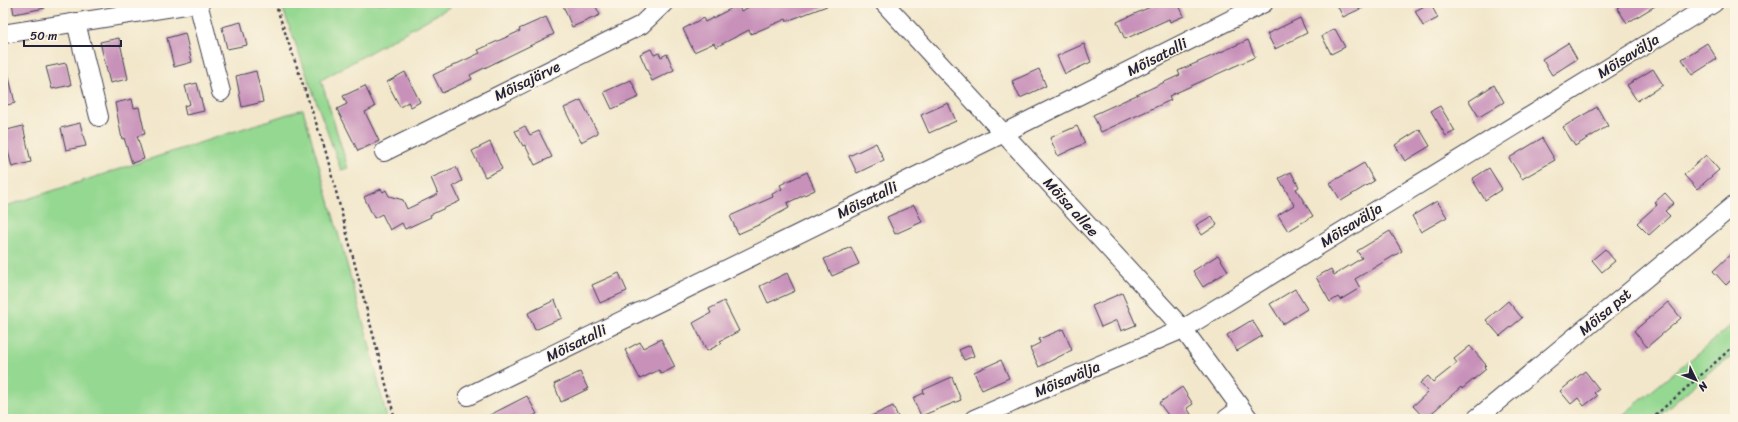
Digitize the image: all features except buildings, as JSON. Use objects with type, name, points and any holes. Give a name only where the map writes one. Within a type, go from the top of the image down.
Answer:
[{"type":"street","points":[[3,34],[198,3],[221,92]]},
{"type":"street","name":"Mõisajärve","points":[[384,152],[641,25],[664,3]]},
{"type":"street","name":"Mõisa allee","points":[[884,3],[1183,329],[1245,414]]},
{"type":"street","name":"Mõisatalli","points":[[468,396],[1004,133],[1264,3]]},
{"type":"street","name":"Mõisavälja","points":[[974,419],[1183,329],[1714,3]]},
{"type":"street","points":[[76,22],[99,117]]},
{"type":"street","name":"Mõisa pst","points":[[1476,419],[1735,204]]},
{"type":"street","points":[[1226,419],[1245,414]]},
{"type":"path","points":[[276,3],[325,149],[395,419]]},
{"type":"path","points":[[1651,419],[1735,345]]},
{"type":"green space","points":[[301,3],[457,3],[321,80],[348,168],[341,170],[283,9]]},
{"type":"green space","points":[[303,109],[368,339],[387,419],[3,419],[3,207]]},
{"type":"green space","points":[[1735,322],[1735,355],[1716,366],[1656,419],[1618,419]]}]
